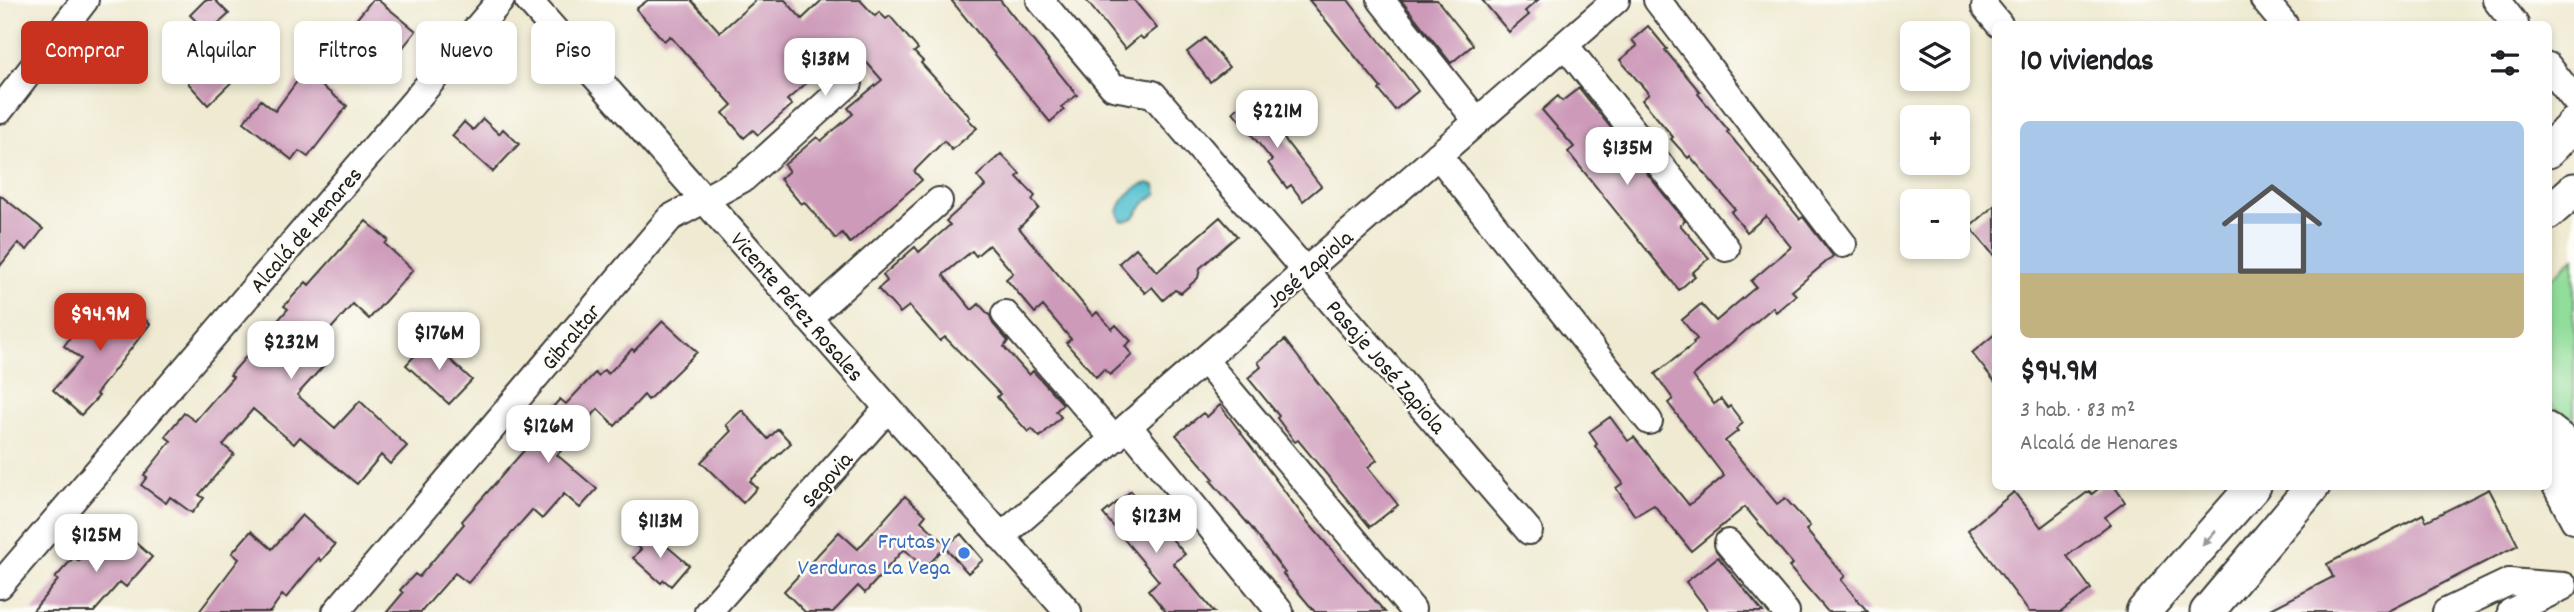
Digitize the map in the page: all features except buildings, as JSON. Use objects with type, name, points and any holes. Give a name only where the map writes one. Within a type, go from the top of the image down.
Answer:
[{"type":"main road","points":[[2552,210],[2574,191]]},
{"type":"main road","points":[[2552,231],[2574,212]]},
{"type":"main road","points":[[2143,612],[2250,490]]},
{"type":"main road","points":[[2207,612],[2310,490]]},
{"type":"street","points":[[0,110],[85,0]]},
{"type":"street","name":"Alcalá de Henares","points":[[0,584],[501,0]]},
{"type":"street","name":"Vicente Pérez Rosales","points":[[528,0],[1068,612]]},
{"type":"street","name":"Pasaje José Zapiola","points":[[1040,0],[1113,87],[1153,94],[1529,531]]},
{"type":"street","points":[[1381,0],[1477,121]]},
{"type":"street","points":[[1657,0],[1843,244]]},
{"type":"street","points":[[2264,0],[2282,21]]},
{"type":"street","points":[[2496,0],[2513,21]]},
{"type":"street","name":"José Zapiola","points":[[1002,537],[1565,45],[1607,3]]},
{"type":"street","points":[[1565,45],[1726,248]]},
{"type":"street","points":[[2552,78],[2568,126]]},
{"type":"street","name":"Gibraltar","points":[[336,612],[670,218],[744,178],[849,83]]},
{"type":"street","points":[[1438,155],[1649,421]]},
{"type":"street","points":[[808,318],[939,201]]},
{"type":"street","points":[[1005,314],[1121,433],[1280,612]]},
{"type":"street","points":[[1204,360],[1412,609]]},
{"type":"street","name":"Segovia","points":[[709,612],[888,408]]},
{"type":"street","points":[[2552,429],[2574,446]]},
{"type":"street","points":[[2552,451],[2568,469],[2574,482]]},
{"type":"street","points":[[2552,479],[2574,520]]},
{"type":"street","points":[[1728,542],[1786,612]]},
{"type":"street","points":[[2446,612],[2509,582],[2569,582]]},
{"type":"street","points":[[2511,612],[2569,582]]},
{"type":"green space","points":[[2574,258],[2574,426],[2552,404],[2552,277]]},
{"type":"water","points":[[1148,183],[1155,185],[1157,194],[1143,205],[1134,217],[1122,221],[1118,214],[1124,199],[1138,187]]},
{"type":"place","name":"Frutas y Verduras La Vega","points":[[964,553]]}]
